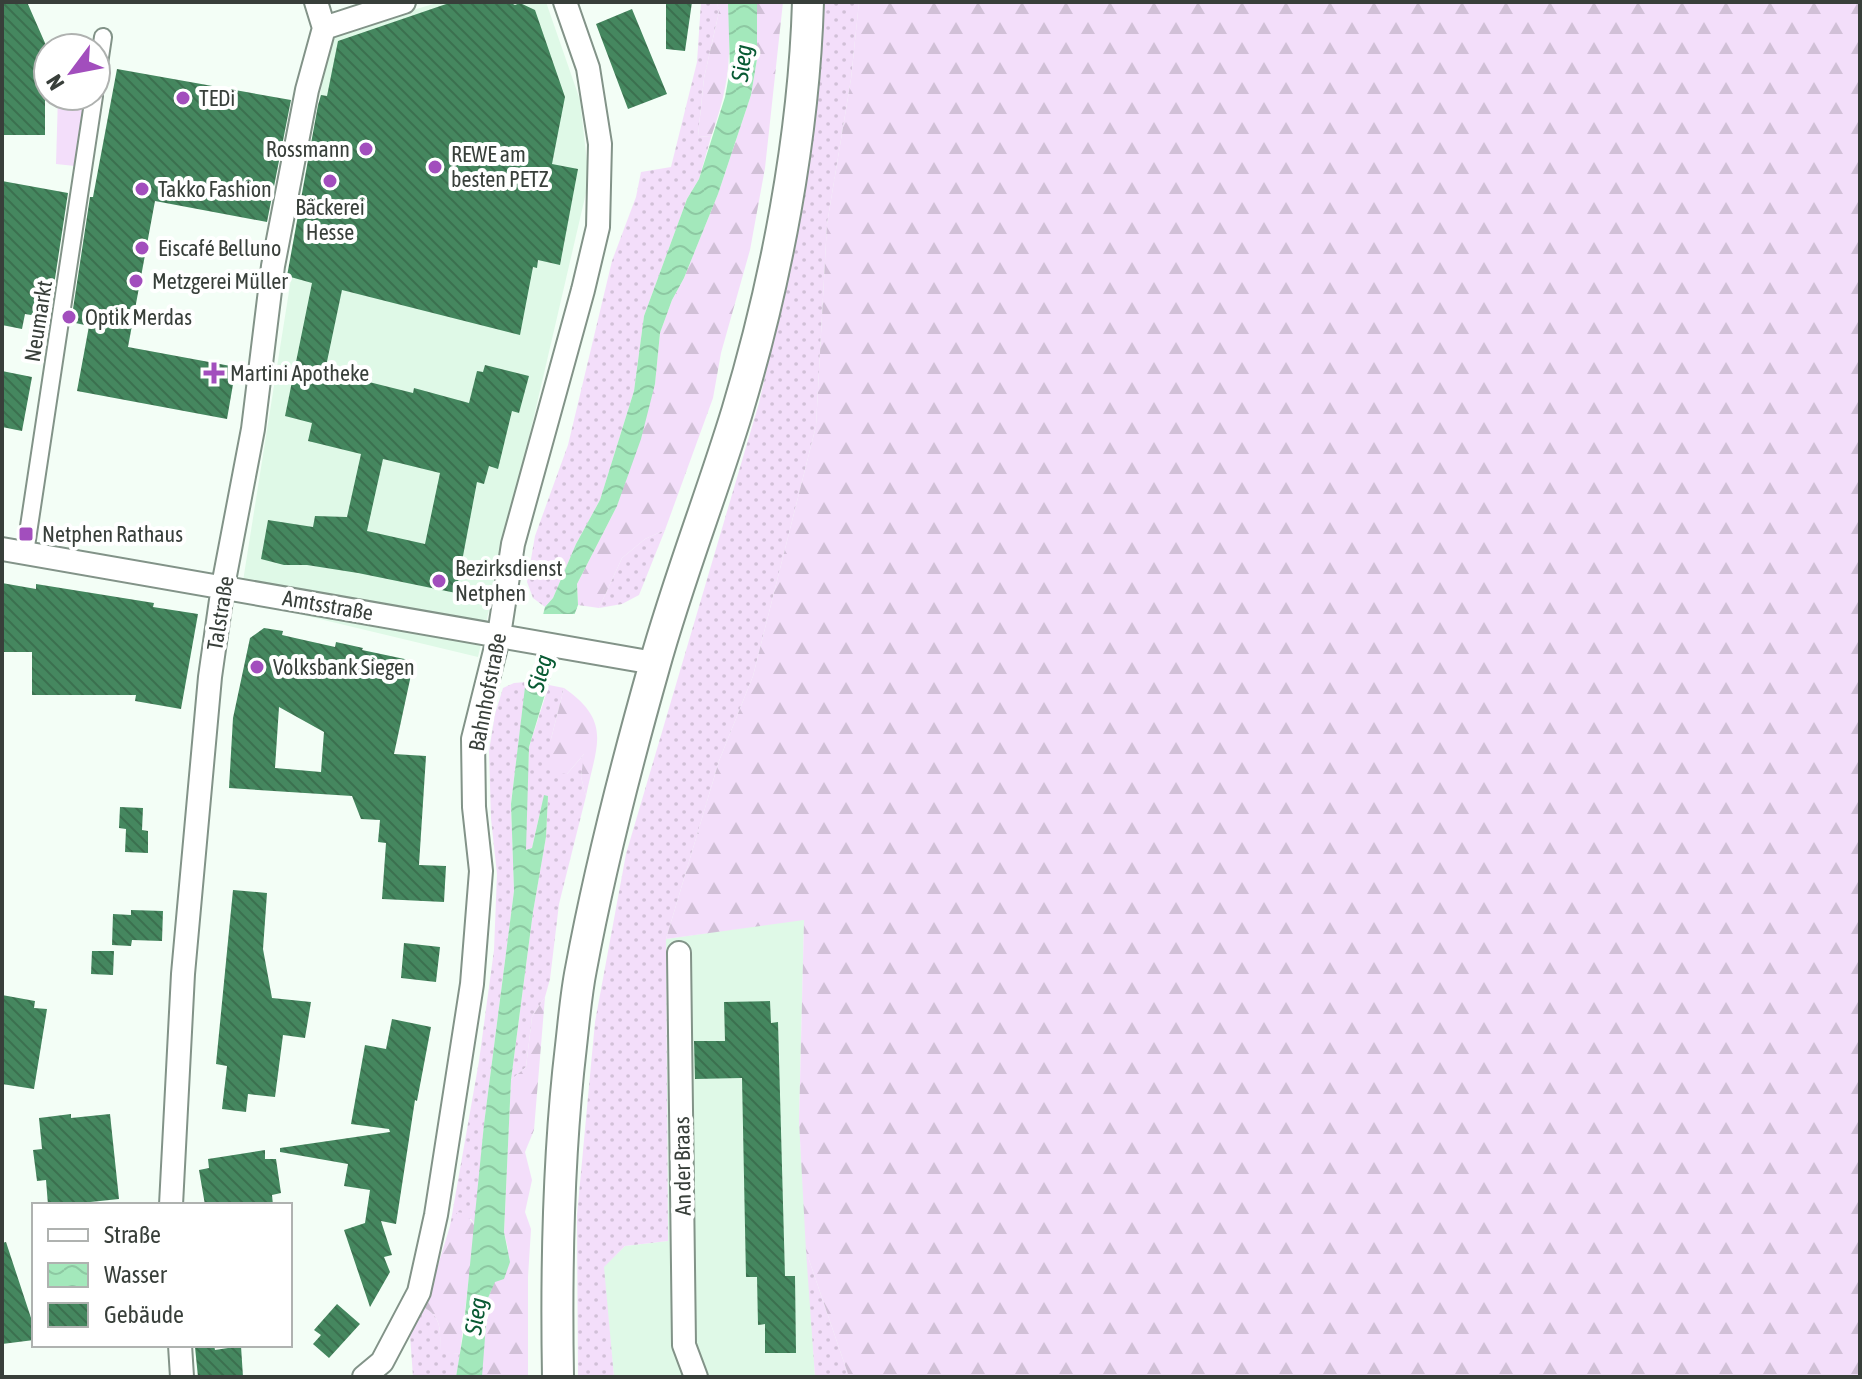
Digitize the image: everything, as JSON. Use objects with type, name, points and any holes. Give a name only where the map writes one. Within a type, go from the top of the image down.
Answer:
[{"type":"main road","points":[[558,1377],[556,1246],[564,1108],[580,971],[620,792],[654,663],[737,411],[764,306],[788,186],[799,109],[808,2]]},
{"type":"street","points":[[316,2],[324,28],[404,2]]},
{"type":"street","name":"Bahnhofstraße","points":[[364,1377],[382,1362],[419,1292],[436,1215],[474,970],[481,871],[474,807],[473,739],[508,637],[513,544],[598,227],[598,129],[588,68],[565,2]]},
{"type":"street","name":"Talstraße","points":[[171,1203],[183,974],[210,677],[223,586],[253,429],[273,266],[307,90],[324,28]]},
{"type":"street","name":"Neumarkt","points":[[25,553],[92,112]]},
{"type":"street","name":"Amtsstraße","points":[[2,549],[654,663]]},
{"type":"street","name":"An der Braas","points":[[679,953],[684,1345],[696,1377]]},
{"type":"street","points":[[180,1347],[182,1377]]},
{"type":"shaded area","points":[[441,2],[546,2],[580,100],[589,180],[478,657],[240,600],[330,33]]},
{"type":"shaded area","points":[[804,919],[799,1121],[815,1377],[614,1377],[603,1267],[625,1246],[668,1241],[666,939]]},
{"type":"green space","points":[[701,2],[717,2],[719,12],[704,78],[698,136],[711,137],[699,179],[687,199],[644,316],[634,391],[600,500],[576,544],[553,598],[545,607],[533,598],[527,582],[535,536],[568,445],[612,261],[636,197],[641,172],[671,167],[697,62]]},
{"type":"green space","points":[[717,2],[728,2],[728,71],[711,137],[698,136],[704,78],[719,12]]},
{"type":"green space","points":[[757,2],[783,2],[765,168],[750,250],[721,353],[713,398],[665,530],[645,539],[622,558],[599,608],[578,605],[577,584],[617,506],[655,384],[660,333],[718,194],[751,95],[757,59]]},
{"type":"green space","points":[[823,2],[859,2],[851,79],[827,224],[816,426],[753,676],[719,761],[666,939],[668,1241],[625,1246],[604,1267],[614,1377],[578,1377],[577,1215],[595,1022],[626,854],[759,403],[802,213],[819,75]]},
{"type":"green space","points":[[859,2],[1860,2],[1860,1377],[849,1377],[806,1251],[799,1121],[804,920],[666,939],[719,761],[753,676],[816,426],[827,224],[851,79]]},
{"type":"green space","points":[[58,112],[84,112],[75,166],[56,164]]},
{"type":"green space","points":[[665,530],[639,595],[622,604],[599,608],[622,558],[645,539]]},
{"type":"green space","points":[[526,682],[511,803],[514,891],[484,1124],[475,1225],[471,1219],[450,1226],[479,1061],[494,950],[497,874],[491,819],[489,751],[503,688]]},
{"type":"green space","points":[[549,685],[564,688],[551,739],[567,774],[585,753],[581,777],[586,796],[559,904],[550,979],[545,997],[532,1017],[526,1067],[511,1080],[546,837],[548,796],[541,808],[532,848],[525,850],[529,747]]},
{"type":"green space","points":[[564,688],[590,712],[595,724],[596,749],[586,796],[581,777],[584,754],[567,774],[554,772],[551,739]]},
{"type":"green space","points":[[545,997],[534,1130],[525,1152],[532,1180],[525,1212],[531,1229],[528,1377],[481,1377],[488,1298],[508,1249],[504,1232],[511,1080],[526,1067],[532,1017]]},
{"type":"green space","points":[[457,1212],[464,1213],[475,1225],[460,1354],[440,1352],[438,1321],[425,1308]]},
{"type":"green space","points":[[806,1251],[849,1377],[815,1377]]},
{"type":"green space","points":[[425,1308],[438,1321],[440,1351],[460,1354],[456,1377],[413,1377],[410,1335]]},
{"type":"water","name":"Sieg","points":[[728,2],[757,2],[757,59],[751,95],[718,194],[660,333],[655,384],[641,439],[617,506],[577,584],[578,605],[529,747],[526,850],[532,848],[544,795],[548,796],[546,837],[511,1080],[504,1232],[510,1262],[504,1279],[495,1282],[488,1298],[482,1377],[456,1377],[514,891],[511,804],[525,687],[545,607],[553,598],[576,544],[600,500],[634,391],[644,316],[687,199],[699,179],[725,97],[730,70]]},
{"type":"pier","points":[[540,614],[579,614],[555,679],[524,674]]},
{"type":"building","points":[[2,2],[27,2],[40,32],[32,32],[32,112],[45,112],[45,135],[4,135]]},
{"type":"building","name":"REWE am besten PETZ","points":[[452,2],[520,3],[535,10],[565,97],[552,164],[578,169],[560,265],[538,260],[537,268],[533,267],[520,335],[342,290],[325,371],[413,393],[414,388],[469,403],[477,371],[483,372],[485,365],[529,376],[519,413],[512,411],[498,469],[489,466],[484,484],[477,482],[456,593],[358,573],[307,565],[284,565],[261,559],[268,520],[313,527],[315,516],[347,517],[361,454],[308,441],[312,423],[285,416],[312,283],[287,276],[318,105],[321,95],[327,96],[338,41]],"holes":[[[383,459],[440,473],[425,544],[367,531]]]},
{"type":"building","points":[[666,2],[692,2],[685,51],[666,49]]},
{"type":"building","points":[[632,9],[667,94],[628,109],[596,24]]},
{"type":"building","points":[[117,69],[291,100],[267,222],[155,201],[128,347],[236,367],[227,419],[77,391],[89,326],[71,322],[90,197],[93,197],[109,112],[112,112]]},
{"type":"building","points":[[2,181],[68,193],[49,318],[25,314],[22,329],[2,325]]},
{"type":"building","points":[[2,371],[32,377],[22,431],[2,427]]},
{"type":"building","points":[[2,583],[36,589],[36,584],[154,603],[153,607],[198,614],[181,709],[135,701],[136,695],[32,695],[32,652],[2,652]]},
{"type":"building","points":[[264,628],[335,647],[336,642],[414,661],[394,754],[426,756],[419,865],[446,866],[444,902],[382,899],[386,843],[378,842],[380,820],[361,819],[352,796],[229,788],[233,718],[250,638]],"holes":[[[279,707],[324,732],[321,772],[275,768]]]},
{"type":"building","points":[[120,807],[143,808],[142,830],[148,831],[148,853],[125,852],[126,829],[119,828]]},
{"type":"building","points":[[233,890],[267,893],[263,949],[272,998],[311,1002],[305,1038],[283,1035],[275,1097],[248,1094],[246,1112],[222,1109],[227,1066],[216,1064]]},
{"type":"building","points":[[131,910],[163,911],[162,941],[132,940],[131,946],[112,945],[113,914],[131,915]]},
{"type":"building","points":[[404,943],[440,947],[436,982],[401,978]]},
{"type":"building","points":[[92,951],[114,951],[113,975],[91,974]]},
{"type":"building","points":[[2,995],[35,1001],[34,1008],[47,1009],[34,1089],[2,1084]]},
{"type":"building","points":[[770,1001],[771,1023],[778,1022],[785,1276],[795,1276],[796,1353],[765,1353],[765,1324],[758,1325],[757,1277],[746,1277],[742,1078],[695,1079],[694,1041],[725,1041],[724,1002]]},
{"type":"building","points":[[392,1019],[431,1027],[415,1100],[396,1224],[381,1221],[392,1255],[384,1257],[390,1272],[370,1307],[344,1230],[365,1223],[370,1190],[344,1186],[348,1164],[280,1152],[280,1148],[390,1132],[389,1129],[351,1124],[365,1045],[386,1049]]},
{"type":"building","points":[[110,1114],[119,1199],[48,1203],[46,1180],[37,1181],[33,1150],[42,1149],[39,1118]]},
{"type":"building","points":[[265,1150],[265,1159],[276,1159],[281,1193],[272,1195],[273,1203],[205,1203],[199,1170],[209,1168],[208,1159]]},
{"type":"building","points":[[6,1242],[32,1321],[32,1340],[2,1344],[2,1243]]},
{"type":"building","points":[[337,1304],[360,1324],[329,1358],[313,1344],[321,1335],[314,1330]]},
{"type":"building","points":[[195,1347],[214,1347],[215,1350],[241,1347],[243,1377],[198,1377]]},
{"type":"place","name":"TEDi","points":[[183,98]]},
{"type":"place","name":"Rossmann","points":[[366,149]]},
{"type":"place","name":"REWE am besten PETZ","points":[[435,167]]},
{"type":"place","name":"Bäckerei Hesse","points":[[330,181]]},
{"type":"place","name":"Takko Fashion","points":[[142,189]]},
{"type":"place","name":"Eiscafé Belluno","points":[[142,248]]},
{"type":"place","name":"Metzgerei Müller","points":[[136,281]]},
{"type":"place","name":"Optik Merdas","points":[[69,317]]},
{"type":"place","name":"Martini Apotheke","points":[[214,373]]},
{"type":"place","name":"Netphen Rathaus","points":[[26,534]]},
{"type":"place","name":"Bezirksdienst Netphen","points":[[439,581]]},
{"type":"place","name":"Volksbank Siegen","points":[[257,667]]}]
